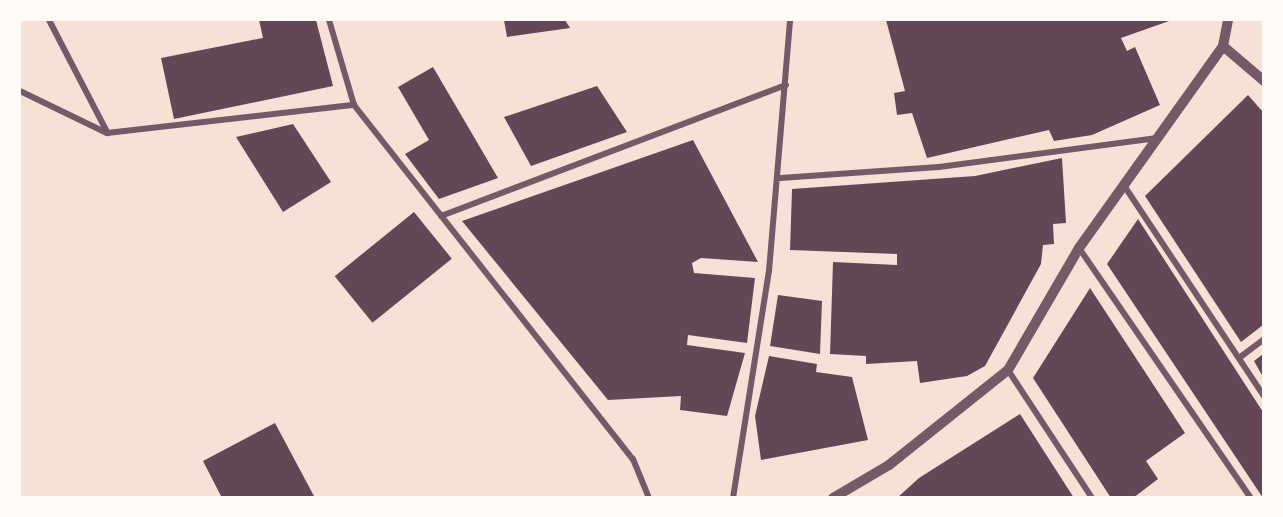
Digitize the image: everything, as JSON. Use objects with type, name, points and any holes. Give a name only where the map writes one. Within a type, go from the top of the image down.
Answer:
[{"type":"street","points":[[49,20],[107,133]]},
{"type":"street","points":[[329,20],[354,105],[633,459],[649,498]]},
{"type":"street","points":[[733,498],[780,178],[789,20]]},
{"type":"street","points":[[833,498],[889,465],[1008,370],[1079,248],[1122,183],[1223,46],[1228,20]]},
{"type":"street","points":[[1223,46],[1263,81]]},
{"type":"street","points":[[441,216],[786,85]]},
{"type":"street","points":[[20,91],[107,133],[354,105]]},
{"type":"street","points":[[780,178],[939,166],[1156,138]]},
{"type":"street","points":[[1122,183],[1263,396]]},
{"type":"street","points":[[1079,248],[1251,498]]},
{"type":"street","points":[[1239,358],[1263,339]]},
{"type":"street","points":[[1008,370],[1092,498]]},
{"type":"building","points":[[259,20],[316,20],[333,86],[174,119],[161,58],[263,38]]},
{"type":"building","points":[[504,20],[565,20],[570,28],[507,37]]},
{"type":"building","points":[[886,20],[1172,20],[1121,38],[1127,51],[1135,47],[1160,105],[1092,135],[1054,141],[1049,130],[927,158],[912,113],[897,115],[894,93],[905,91]]},
{"type":"building","points":[[433,67],[498,178],[439,199],[405,154],[429,140],[398,87]]},
{"type":"building","points":[[597,86],[627,132],[531,166],[504,117]]},
{"type":"building","points":[[1248,95],[1263,112],[1263,325],[1241,342],[1145,196]]},
{"type":"building","points":[[293,124],[331,182],[283,212],[236,137]]},
{"type":"building","points":[[693,140],[758,262],[701,258],[692,263],[694,273],[755,278],[747,343],[688,335],[687,345],[745,353],[727,416],[680,410],[681,396],[608,400],[462,221]]},
{"type":"building","points":[[1062,158],[1066,223],[1053,224],[1054,244],[1043,245],[1041,264],[985,366],[967,376],[920,383],[917,361],[866,364],[866,356],[830,354],[833,262],[897,265],[897,254],[790,250],[792,189],[975,176]]},
{"type":"building","points":[[414,212],[452,259],[372,323],[335,276]]},
{"type":"building","points":[[1138,219],[1263,412],[1263,498],[1107,264]]},
{"type":"building","points":[[1090,288],[1185,433],[1146,461],[1158,479],[1133,498],[1111,498],[1033,378]]},
{"type":"building","points":[[778,295],[822,301],[820,354],[770,346]]},
{"type":"building","points":[[1263,354],[1263,377],[1254,361]]},
{"type":"building","points":[[769,356],[817,364],[816,372],[852,377],[868,440],[761,460],[755,416]]},
{"type":"building","points":[[1020,414],[1074,498],[897,498],[919,478]]},
{"type":"building","points":[[275,423],[315,498],[222,498],[203,461]]}]
